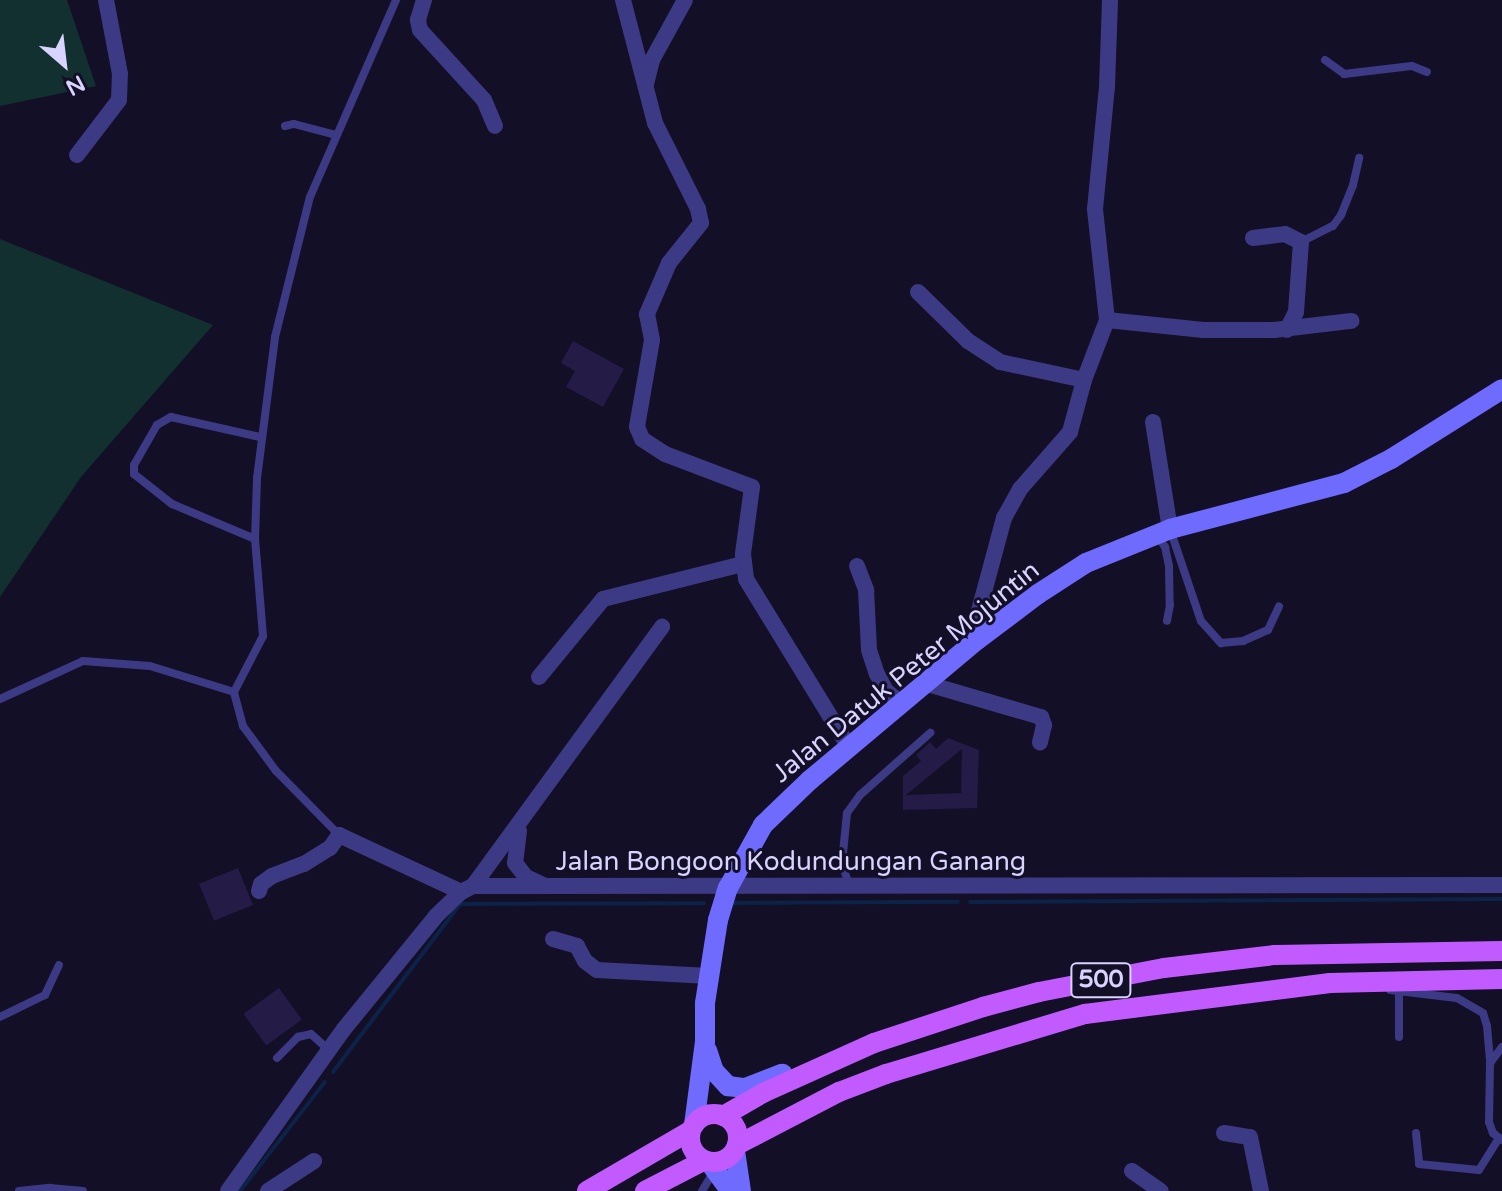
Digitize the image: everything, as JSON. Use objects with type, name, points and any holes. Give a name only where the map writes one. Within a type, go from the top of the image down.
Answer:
[{"type":"main road","name":"Jalan Datuk Peter Mojuntin","points":[[692,1128],[718,920],[728,888],[763,825],[849,747],[977,640],[1086,563],[1162,531],[1344,483],[1391,459],[1502,389]]},
{"type":"main road","name":"500","points":[[587,1191],[692,1128],[705,1116],[723,1116],[763,1093],[852,1053],[983,1007],[1164,968],[1275,955],[1502,951]]},
{"type":"main road","name":"500","points":[[645,1191],[724,1161],[736,1148],[800,1110],[874,1078],[1085,1014],[1330,983],[1502,979]]},
{"type":"main road","points":[[705,1042],[720,1080],[734,1088],[754,1086],[832,1055],[852,1053]]},
{"type":"main road","points":[[723,1116],[737,1131],[741,1191]]},
{"type":"main road","points":[[692,1128],[690,1145],[730,1191]]},
{"type":"street","points":[[77,155],[119,100],[120,74],[106,0]]},
{"type":"street","points":[[424,0],[418,20],[420,30],[484,100],[495,126]]},
{"type":"street","points":[[623,0],[660,137],[698,209],[701,223],[669,263],[647,314],[652,340],[637,427],[642,439],[665,454],[752,487],[742,564],[757,598],[849,747]]},
{"type":"street","points":[[646,86],[652,60],[685,0]]},
{"type":"street","points":[[977,640],[977,618],[1007,511],[1020,489],[1070,432],[1084,380],[1107,320],[1095,209],[1107,87],[1110,0]]},
{"type":"street","points":[[1253,238],[1285,234],[1301,242],[1296,312],[1287,330]]},
{"type":"street","points":[[918,292],[968,341],[1000,362],[1019,369],[1050,370],[1084,380]]},
{"type":"street","points":[[1107,320],[1203,330],[1287,330],[1351,321]]},
{"type":"street","points":[[1153,422],[1162,531]]},
{"type":"street","points":[[539,677],[603,599],[742,564]]},
{"type":"street","points":[[857,566],[866,590],[869,650],[886,691],[902,704]]},
{"type":"street","points":[[228,1191],[330,1050],[436,916],[467,889],[520,825],[662,627]]},
{"type":"street","points":[[928,684],[1041,717],[1044,725],[1040,743]]},
{"type":"street","points":[[520,825],[515,863],[526,877],[546,887]]},
{"type":"street","points":[[259,891],[261,884],[272,876],[304,864],[330,848],[339,835],[467,889]]},
{"type":"street","name":"Jalan Bongoon Kodundungan Ganang","points":[[467,889],[849,885],[1502,885]]},
{"type":"street","points":[[553,939],[577,946],[585,961],[597,970],[709,976]]},
{"type":"street","points":[[1224,1133],[1250,1137],[1261,1191]]},
{"type":"street","points":[[268,1191],[314,1161]]},
{"type":"street","points":[[1132,1171],[1161,1191]]},
{"type":"lane","points":[[339,835],[276,771],[243,726],[234,692],[263,636],[255,539],[260,437],[278,323],[310,197],[396,0]]},
{"type":"lane","points":[[1325,60],[1344,74],[1412,66],[1427,72]]},
{"type":"lane","points":[[285,126],[294,124],[336,135]]},
{"type":"lane","points":[[1301,242],[1333,226],[1341,215],[1353,185],[1359,158]]},
{"type":"lane","points":[[255,539],[172,504],[134,474],[134,465],[157,425],[171,417],[260,437]]},
{"type":"lane","points":[[1162,531],[1201,621],[1221,643],[1243,641],[1268,630],[1279,606]]},
{"type":"lane","points":[[1162,531],[1169,566],[1170,605],[1167,621]]},
{"type":"lane","points":[[0,699],[83,661],[150,666],[234,692]]},
{"type":"lane","points":[[849,885],[842,863],[847,813],[860,795],[930,733]]},
{"type":"lane","points":[[0,1017],[45,995],[59,965]]},
{"type":"lane","points":[[1330,983],[1457,998],[1475,1005],[1486,1019],[1490,1064],[1489,1122],[1500,1139],[1479,1170],[1419,1164],[1416,1133]]},
{"type":"lane","points":[[1399,991],[1399,1037]]},
{"type":"lane","points":[[277,1058],[298,1037],[311,1034],[330,1050]]},
{"type":"lane","points":[[1490,1064],[1502,1047]]},
{"type":"lane","points":[[702,1191],[709,1165]]},
{"type":"lane","points":[[19,1191],[50,1188],[83,1191]]},
{"type":"green space","points":[[0,0],[67,0],[96,86],[0,106]]},
{"type":"green space","points":[[0,239],[213,325],[81,477],[0,597]]},
{"type":"building","points":[[573,341],[624,369],[603,407],[566,387],[575,371],[561,363]]},
{"type":"building","points":[[948,738],[979,750],[977,808],[903,810],[903,776],[921,761],[916,755],[930,742],[936,749]],"holes":[[[962,749],[961,793],[906,795]]]},
{"type":"building","points":[[238,868],[253,905],[214,921],[199,884]]},
{"type":"building","points":[[279,988],[302,1020],[266,1045],[243,1014]]},
{"type":"waterway","points":[[970,902],[1502,899]]},
{"type":"waterway","points":[[733,903],[958,902]]},
{"type":"waterway","points":[[333,1072],[460,904],[704,903]]},
{"type":"waterway","points":[[240,1191],[325,1082]]}]
